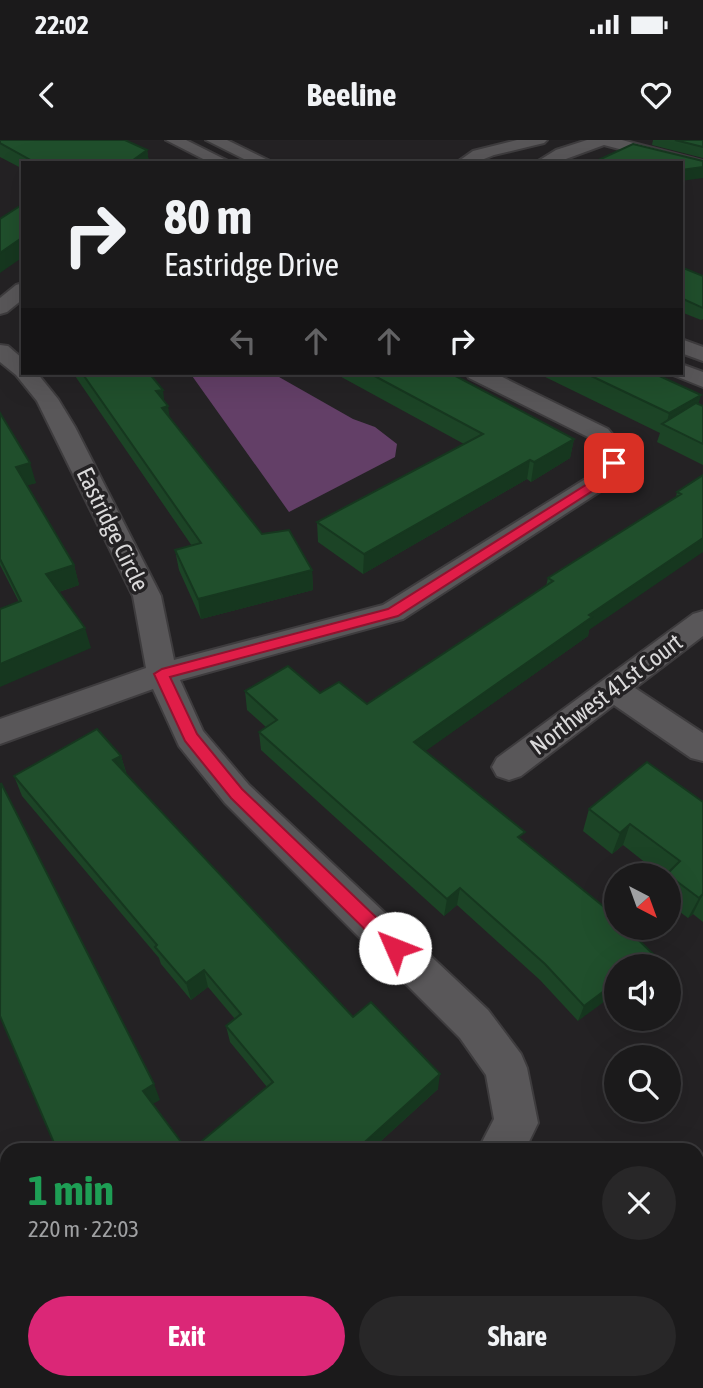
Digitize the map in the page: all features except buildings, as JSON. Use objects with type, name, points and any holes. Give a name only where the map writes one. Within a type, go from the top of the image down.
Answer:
[{"type":"street","points":[[174,140],[220,161]]},
{"type":"street","points":[[214,140],[261,161]]},
{"type":"street","points":[[466,161],[483,152],[539,140]]},
{"type":"street","points":[[536,160],[576,140]]},
{"type":"street","points":[[536,160],[603,140],[703,166]]},
{"type":"street","points":[[0,308],[21,291]]},
{"type":"street","points":[[683,346],[703,355]]},
{"type":"street","name":"Eastridge Circle","points":[[0,351],[21,368]]},
{"type":"street","points":[[683,371],[703,380]]},
{"type":"street","name":"Eastridge Circle","points":[[27,375],[47,399],[63,427],[147,596],[162,674],[190,737],[237,794],[474,1024],[506,1068],[516,1123],[504,1143]]},
{"type":"street","points":[[0,732],[162,674],[393,612],[604,478],[614,463],[612,449],[600,434],[481,375]]},
{"type":"street","name":"Northwest 41st Court","points":[[509,767],[703,621]]},
{"type":"street","points":[[613,689],[703,749]]},
{"type":"shaded area","points":[[191,375],[276,375],[353,419],[375,427],[397,444],[395,457],[289,512]]},
{"type":"route","points":[[395,948],[237,794],[190,737],[162,674],[393,612],[604,478],[614,463]]}]
